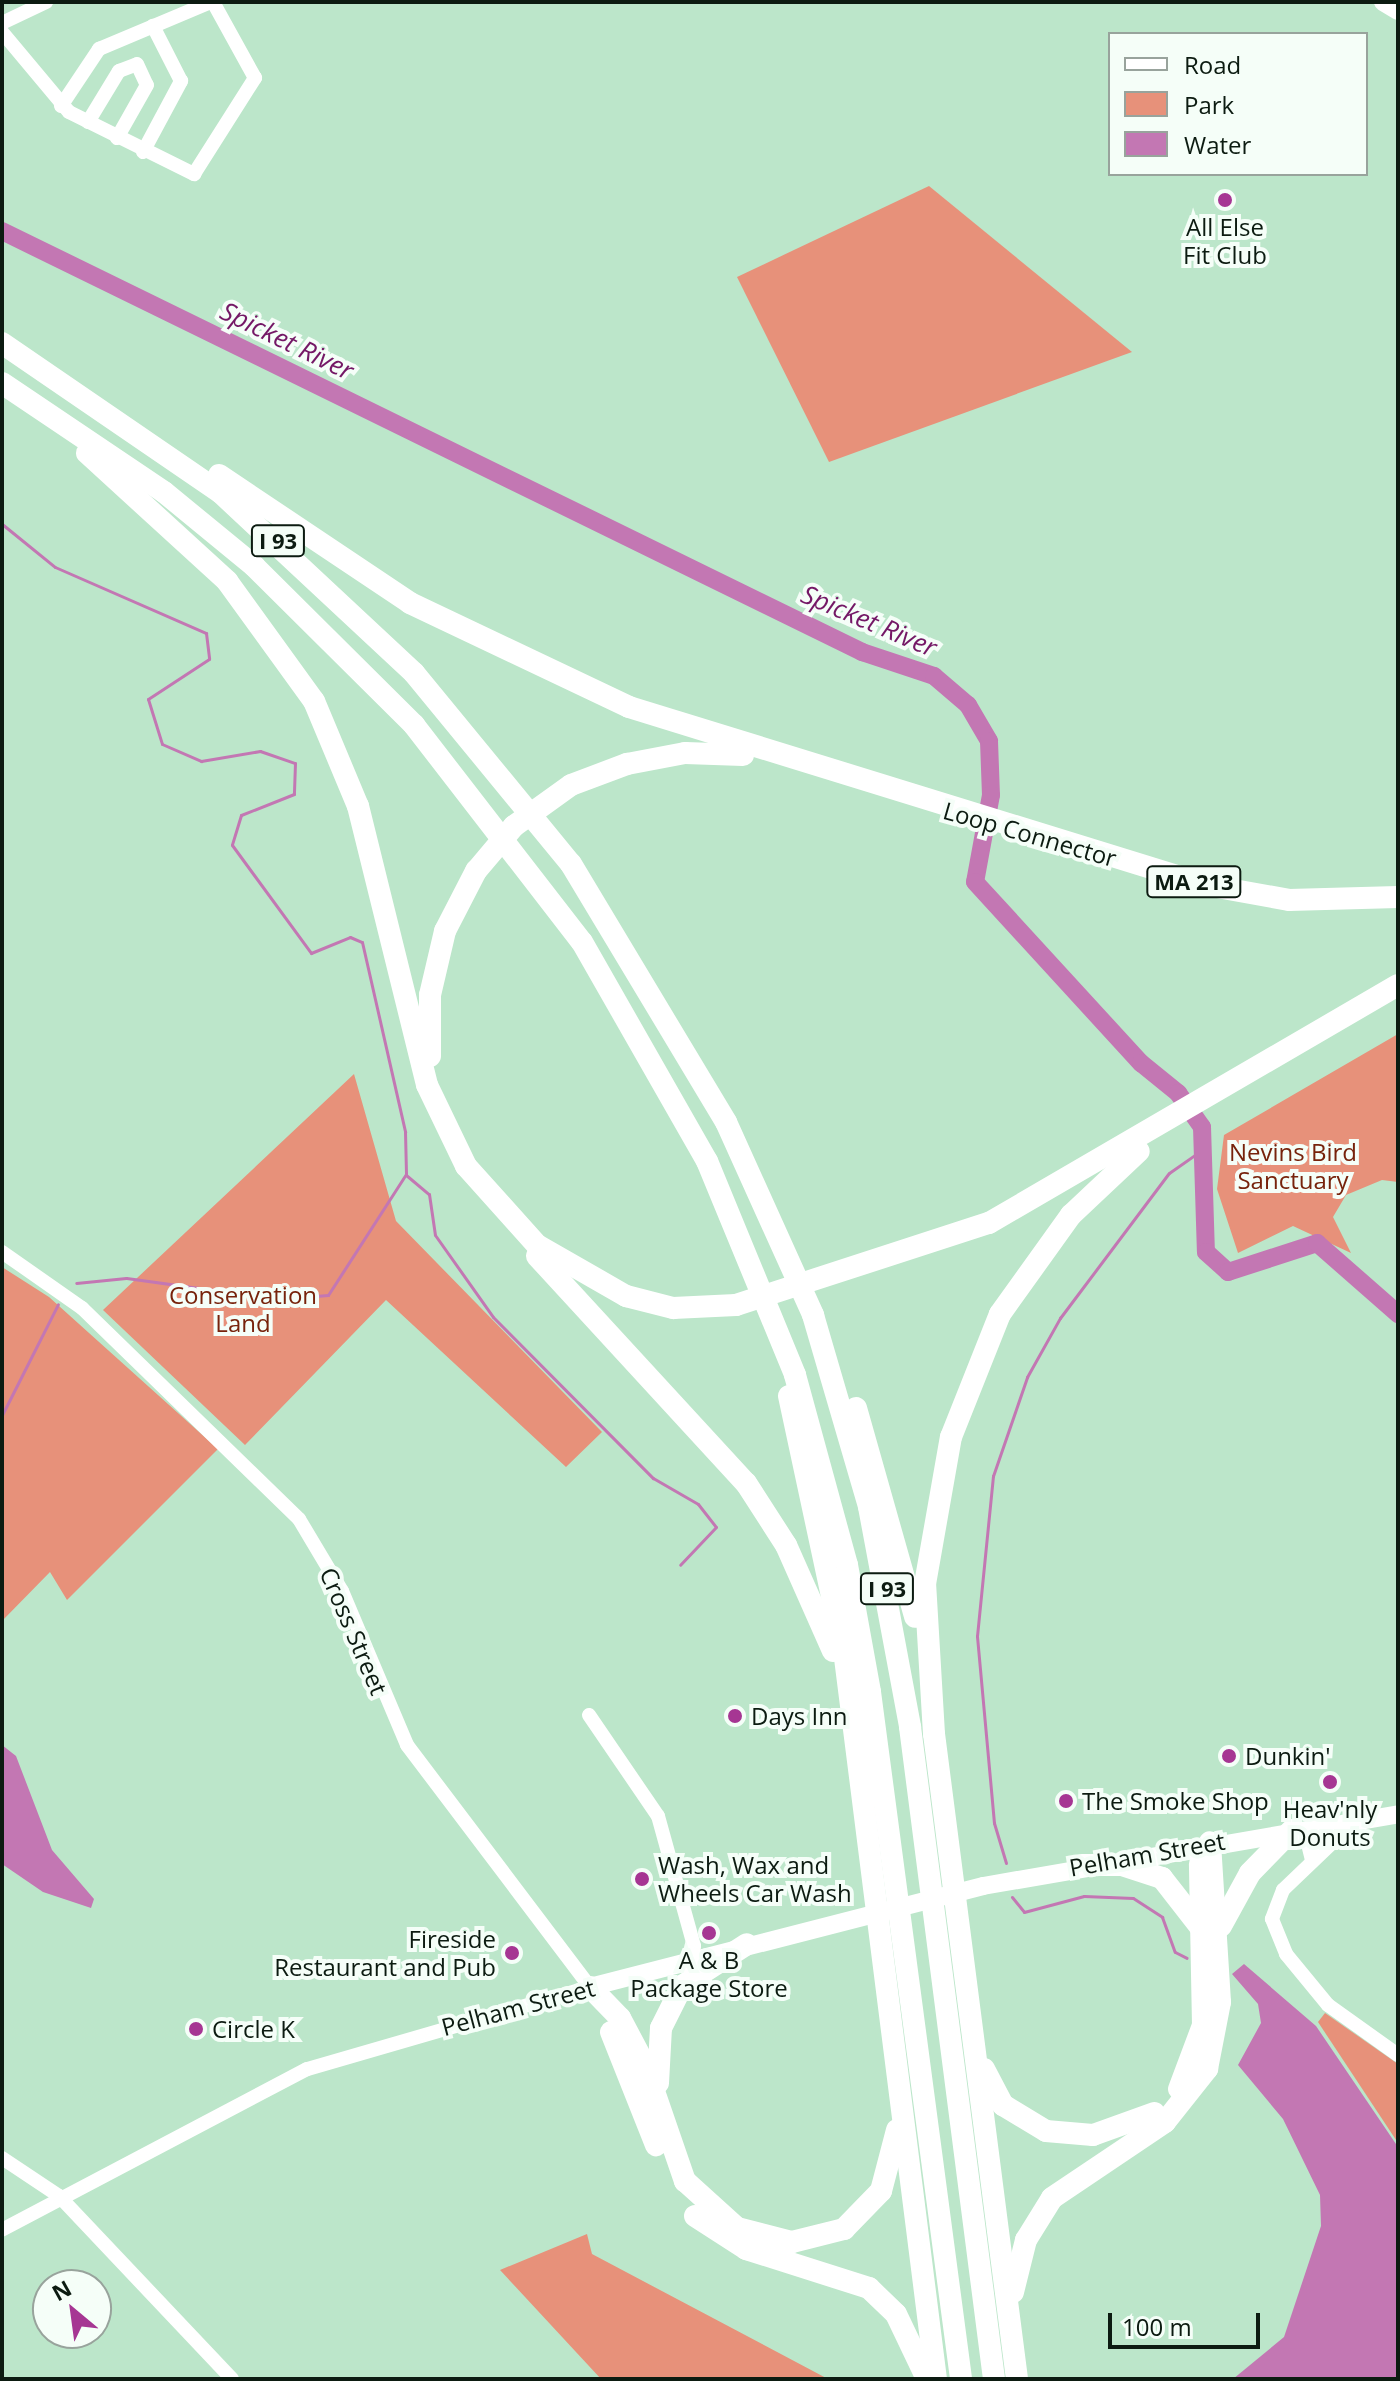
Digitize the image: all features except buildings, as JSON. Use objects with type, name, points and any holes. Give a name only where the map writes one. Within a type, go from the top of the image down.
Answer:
[{"type":"highway","name":"I 93","points":[[2,343],[160,447],[303,563],[512,786],[551,836],[690,1054],[790,1257],[813,1315],[888,1595],[940,1867]]},
{"type":"highway","points":[[27,357],[104,400],[352,568],[490,647],[629,707],[808,766]]},
{"type":"highway","name":"I 93","points":[[2,384],[164,492],[254,566],[342,649],[485,809],[524,860],[670,1090],[755,1267],[778,1328],[847,1565],[895,1875],[961,2379]]},
{"type":"highway","points":[[2,384],[171,525],[247,603],[297,672],[349,778],[427,1085],[466,1166],[504,1215],[718,1449],[769,1517],[829,1637],[857,1750]]},
{"type":"highway","points":[[443,1118],[429,1042],[437,959],[463,891],[514,826],[571,785],[643,759],[720,752],[808,766]]},
{"type":"highway","name":"Loop Connector","points":[[808,766],[1234,892],[1325,901],[1398,897]]},
{"type":"highway","points":[[504,1215],[553,1257],[626,1296],[673,1308],[723,1308],[989,1223],[1179,1116],[1398,985]]},
{"type":"highway","points":[[994,2379],[940,1867],[925,1584],[933,1525],[951,1437],[979,1358],[1000,1314],[1063,1225],[1179,1116]]},
{"type":"highway","points":[[813,1315],[855,1403],[888,1502],[929,1681]]},
{"type":"highway","points":[[778,1328],[839,1625],[936,2379]]},
{"type":"highway","points":[[948,1924],[987,2078],[1016,2116],[1062,2135],[1123,2129],[1163,2106],[1191,2069],[1203,2025],[1212,1931],[1250,1873],[1292,1830]]},
{"type":"highway","points":[[1011,2328],[1016,2271],[1042,2209],[1074,2179],[1165,2122],[1203,2079],[1218,2036],[1210,1842]]},
{"type":"highway","points":[[1082,1865],[1122,1865],[1162,1878],[1212,1931]]},
{"type":"highway","points":[[661,2108],[656,2064],[668,2010],[698,1970],[747,1944]]},
{"type":"highway","points":[[590,1987],[620,2018],[661,2108],[678,2169],[713,2213],[764,2238],[806,2241],[844,2229],[874,2202],[893,2159],[898,2089]]},
{"type":"highway","points":[[590,1987],[687,2207],[732,2243],[869,2288],[896,2314],[927,2379]]},
{"type":"highway","points":[[969,2000],[1017,2379]]},
{"type":"main road","points":[[1383,2],[1398,11]]},
{"type":"main road","name":"Pelham Street","points":[[590,1987],[747,1944],[1082,1865],[1398,1814]]},
{"type":"street","points":[[2,23],[46,2]]},
{"type":"street","points":[[2,32],[61,106],[183,173],[203,169],[255,78],[212,2],[99,49],[61,106]]},
{"type":"street","points":[[143,152],[181,81],[153,26]]},
{"type":"street","points":[[88,122],[119,71],[137,64],[147,85],[117,138]]},
{"type":"street","name":"Cross Street","points":[[2,1252],[82,1308],[299,1519],[342,1591],[407,1745],[590,1987]]},
{"type":"street","points":[[589,1715],[658,1816],[694,1946],[690,1960]]},
{"type":"street","points":[[1355,1821],[1312,1860],[1274,1906],[1279,1941],[1335,2013],[1398,2055]]},
{"type":"street","points":[[1292,1830],[1308,1844],[1312,1860]]},
{"type":"street","name":"Pelham Street","points":[[2,2230],[59,2196],[307,2069],[590,1987]]},
{"type":"street","points":[[2,2158],[59,2196],[232,2379]]},
{"type":"green space","points":[[929,186],[1132,352],[829,462],[737,277]]},
{"type":"green space","name":"Nevins Bird Sanctuary","points":[[1398,1034],[1398,1182],[1382,1180],[1346,1195],[1333,1217],[1351,1253],[1293,1226],[1238,1253],[1217,1189],[1224,1135]]},
{"type":"green space","name":"Conservation Land","points":[[354,1074],[396,1221],[602,1432],[566,1467],[386,1300],[245,1445],[103,1310]]},
{"type":"green space","name":"Conservation Land","points":[[2,1267],[49,1297],[218,1449],[67,1600],[50,1572],[2,1621]]},
{"type":"green space","points":[[1325,2013],[1398,2064],[1398,2143],[1318,2022]]},
{"type":"green space","points":[[587,2234],[592,2254],[828,2379],[601,2379],[500,2270]]},
{"type":"water","points":[[2,1745],[16,1756],[52,1850],[94,1899],[91,1908],[43,1892],[2,1864]]},
{"type":"water","points":[[1244,1964],[1316,2026],[1398,2147],[1398,2379],[1233,2379],[1284,2337],[1321,2226],[1320,2195],[1283,2119],[1238,2065],[1261,2023],[1258,2004],[1232,1974]]},
{"type":"waterway","name":"Spicket River","points":[[2,231],[862,652],[934,676],[968,705],[989,741],[991,795],[975,882],[1141,1063],[1178,1093],[1202,1127],[1206,1252],[1228,1272],[1317,1243],[1398,1314]]},
{"type":"waterway","points":[[2,524],[55,567],[206,633],[209,659],[148,699],[162,744],[201,761],[260,751],[295,763],[294,794],[241,815],[232,845],[311,953],[350,937],[362,942],[405,1132],[406,1174],[328,1295],[278,1299],[126,1278],[76,1283]]},
{"type":"waterway","points":[[1006,1863],[994,1823],[977,1636],[993,1476],[1027,1377],[1060,1318],[1169,1173],[1201,1151]]},
{"type":"waterway","points":[[406,1175],[429,1194],[435,1235],[493,1317],[653,1478],[698,1504],[716,1527],[680,1565]]},
{"type":"waterway","points":[[2,1415],[58,1304]]},
{"type":"waterway","points":[[1012,1897],[1024,1912],[1084,1896],[1133,1898],[1162,1917],[1175,1952],[1187,1958]]},
{"type":"place","name":"All Else Fit Club","points":[[1225,200]]},
{"type":"place","name":"Days Inn","points":[[735,1716]]},
{"type":"place","name":"Dunkin'","points":[[1229,1756]]},
{"type":"place","name":"Heav'nly Donuts","points":[[1330,1782]]},
{"type":"place","name":"The Smoke Shop","points":[[1066,1801]]},
{"type":"place","name":"Wash, Wax and Wheels Car Wash","points":[[642,1879]]},
{"type":"place","name":"A & B Package Store","points":[[709,1933]]},
{"type":"place","name":"Fireside Restaurant and Pub","points":[[512,1953]]},
{"type":"place","name":"Circle K","points":[[196,2029]]}]
